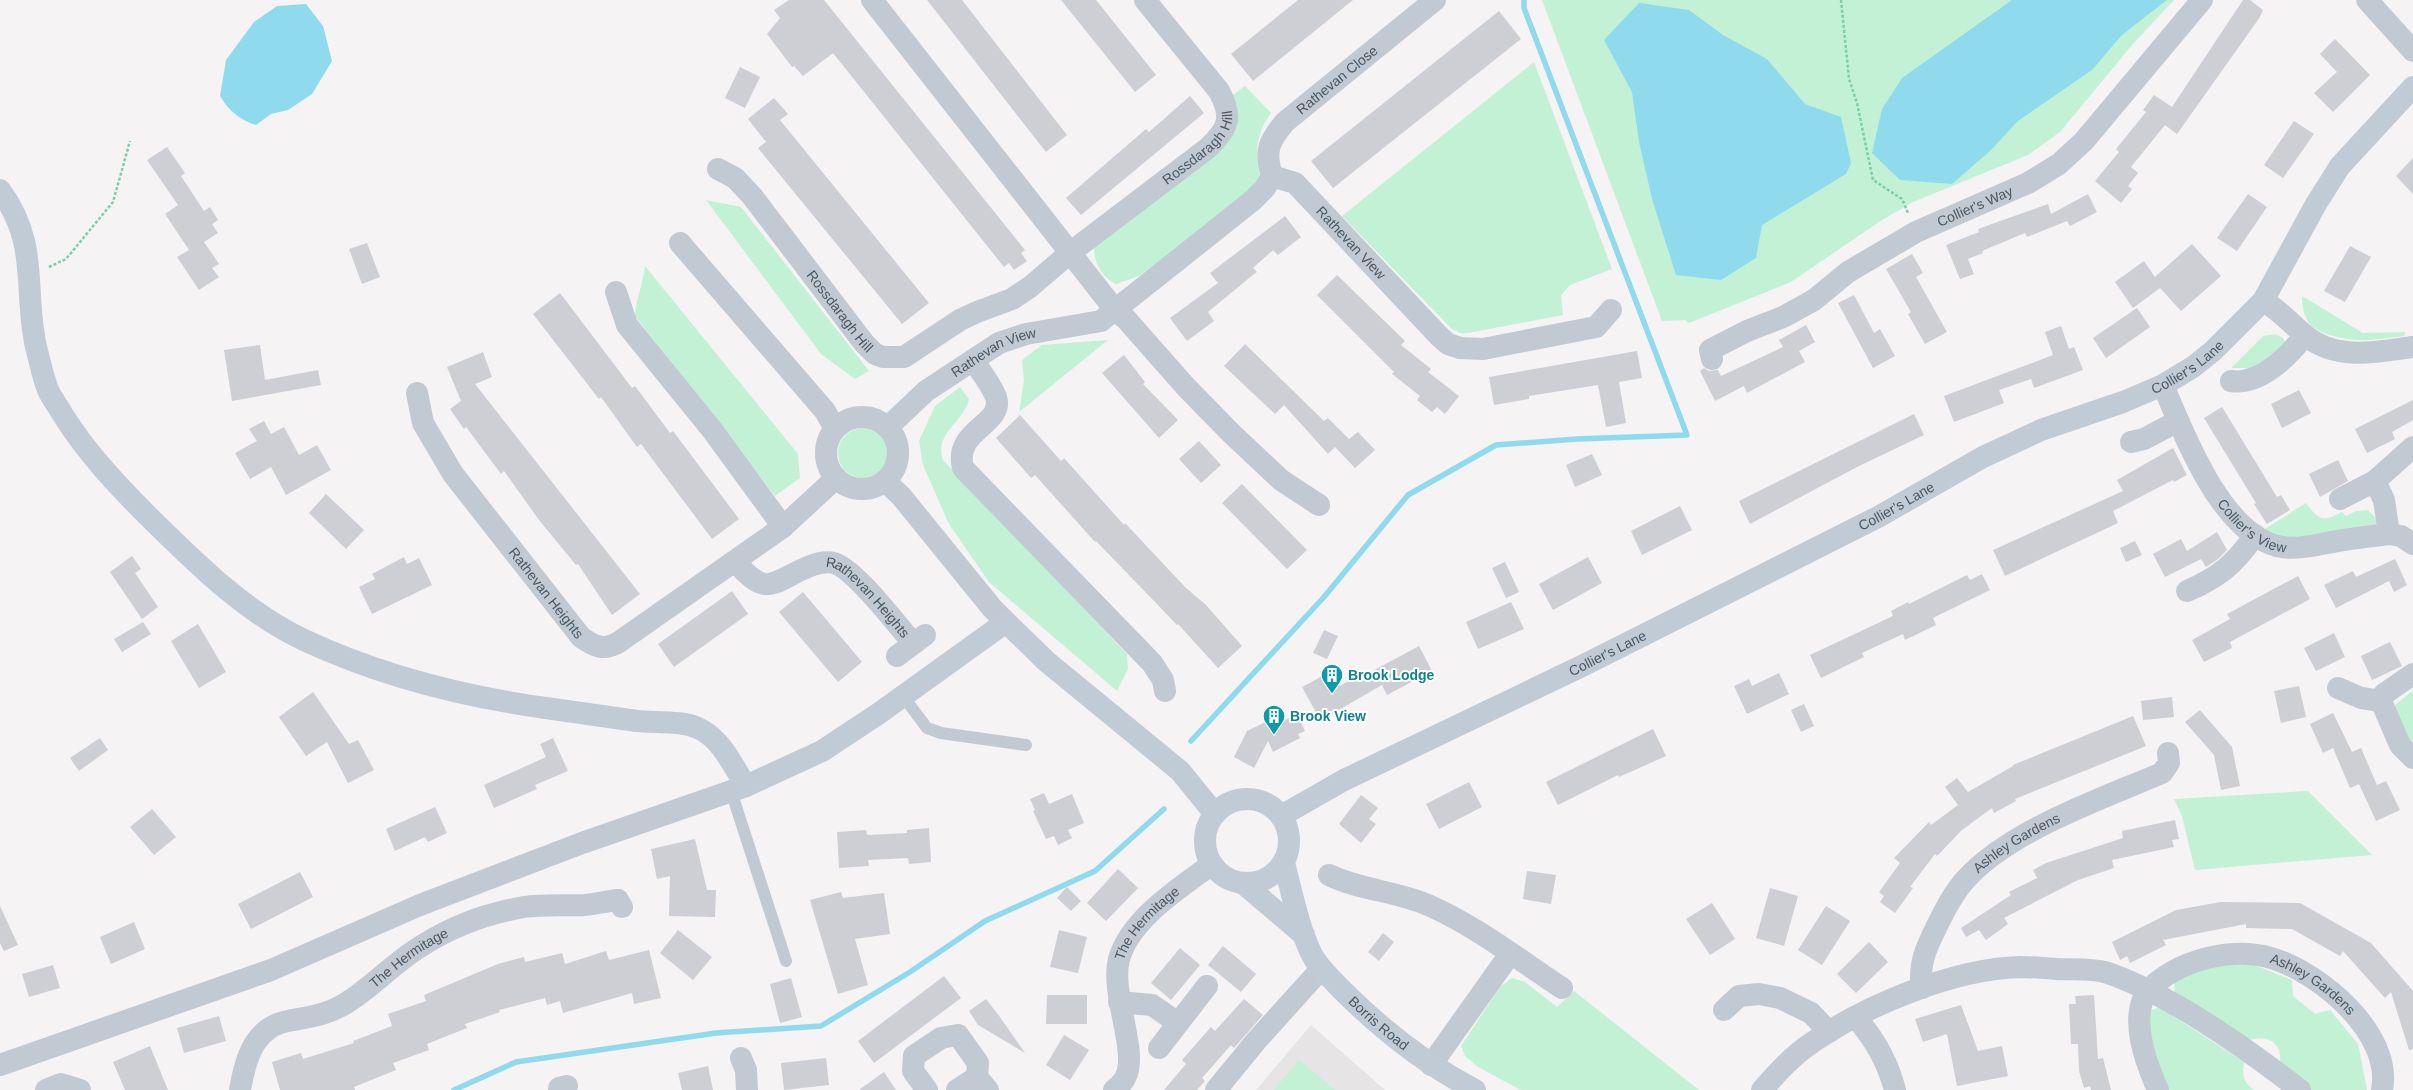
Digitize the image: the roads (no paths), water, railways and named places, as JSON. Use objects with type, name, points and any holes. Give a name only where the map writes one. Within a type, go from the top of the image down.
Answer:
[{"type":"street","points":[[872,0],[1115,310],[1126,319],[1186,387],[1231,433],[1281,480],[1319,505]]},
{"type":"street","name":"Rossdaragh Hill","points":[[718,169],[735,178],[752,196],[845,321],[864,343],[875,354],[883,357],[904,357],[960,320],[1012,299],[1030,287],[1071,252],[1208,148],[1222,134],[1227,124],[1228,115],[1226,104],[1219,91],[1145,0]]},
{"type":"street","name":"Rathevan Close","points":[[1272,176],[1268,164],[1268,152],[1272,137],[1285,122],[1435,0]]},
{"type":"street","name":"Collier's Way","points":[[1712,359],[1710,350],[1719,344],[1783,317],[1814,300],[1848,272],[1916,232],[2028,183],[2059,164],[2084,141],[2202,0]]},
{"type":"street","points":[[2367,0],[2413,51]]},
{"type":"street","name":"Collier's Lane","points":[[1281,816],[1344,780],[1582,666],[1878,517],[1983,457],[2041,430],[2122,402],[2163,385],[2213,351],[2263,301],[2316,204],[2340,166],[2381,119],[2413,87]]},
{"type":"street","name":"Rathevan View","points":[[888,427],[926,391],[999,343],[1026,334],[1100,321],[1252,201],[1265,188],[1272,176],[1295,183],[1439,336],[1455,346],[1483,349],[1596,327],[1611,310]]},
{"type":"street","points":[[0,190],[12,207],[21,229],[29,260],[36,344],[49,392],[78,439],[108,476],[182,549],[249,606],[276,625],[306,640],[371,666],[445,688],[544,708],[685,725],[700,729],[720,745],[738,788]]},
{"type":"street","points":[[680,243],[825,411],[835,429]]},
{"type":"street","points":[[616,292],[627,325],[713,431],[783,527]]},
{"type":"street","points":[[2263,301],[2275,307],[2305,335],[2321,346],[2342,352],[2362,354],[2413,347]]},
{"type":"street","points":[[2231,381],[2243,383],[2266,373],[2298,345],[2305,335]]},
{"type":"street","points":[[972,360],[986,380],[996,398],[997,404],[995,411],[985,424],[963,447],[960,454],[963,468],[1152,663],[1163,680],[1165,691]]},
{"type":"street","name":"Collier's View","points":[[2163,385],[2178,421],[2211,486],[2238,522],[2255,535],[2277,546],[2294,548],[2389,534],[2401,536],[2413,544]]},
{"type":"street","name":"Rathevan Heights","points":[[417,393],[423,423],[454,474],[581,637],[596,647],[606,647],[619,642],[735,561],[783,527],[836,478]]},
{"type":"street","points":[[854,417],[866,417],[878,420],[888,427],[896,442],[898,458],[895,469],[885,481],[868,489],[856,489],[845,485],[836,478],[826,459],[826,448],[829,438],[835,429],[843,422],[854,417]]},
{"type":"street","points":[[2132,442],[2144,438],[2178,421]]},
{"type":"street","points":[[2340,499],[2375,481],[2413,447]]},
{"type":"street","points":[[885,481],[901,496],[992,608],[1046,661],[1180,771],[1215,814]]},
{"type":"street","points":[[2375,481],[2384,500],[2389,534]]},
{"type":"street","points":[[2187,591],[2224,572],[2241,555],[2255,535]]},
{"type":"street","name":"Rathevan Heights","points":[[735,561],[755,582],[769,586],[821,562],[834,562],[848,570],[912,645]]},
{"type":"street","points":[[0,1065],[271,970],[420,904],[582,843],[738,788],[822,751],[903,696],[1006,622]]},
{"type":"street","points":[[2413,674],[2384,694],[2381,702],[2400,745],[2413,758]]},
{"type":"street","points":[[2338,688],[2361,698],[2381,702]]},
{"type":"street","name":"Ashley Gardens","points":[[1922,988],[1920,974],[1922,958],[1949,902],[1966,879],[1991,858],[2045,825],[2162,773],[2169,763],[2168,753]]},
{"type":"street","points":[[1245,798],[1261,801],[1270,805],[1281,816],[1287,827],[1290,842],[1284,863],[1278,871],[1266,879],[1244,884],[1224,877],[1212,864],[1206,854],[1204,840],[1206,829],[1215,814],[1230,802],[1245,798]]},
{"type":"street","name":"Borris Road","points":[[1284,863],[1304,935],[1312,954],[1321,969],[1366,1014],[1431,1064],[1475,1090]]},
{"type":"street","name":"The Hermitage","points":[[1117,1089],[1126,1077],[1129,1063],[1119,1002],[1119,959],[1130,938],[1147,914],[1212,864]]},
{"type":"street","points":[[1329,875],[1346,883],[1427,904],[1469,926],[1562,988]]},
{"type":"street","name":"Borris Road","points":[[1244,884],[1304,935]]},
{"type":"street","name":"The Hermitage","points":[[240,1090],[245,1065],[252,1048],[268,1028],[280,1022],[319,1016],[334,1010],[352,999],[422,945],[439,936],[473,921],[500,912],[526,907],[586,905],[618,900],[622,907]]},
{"type":"street","points":[[1431,1064],[1510,954]]},
{"type":"street","name":"Ashley Gardens","points":[[2147,991],[2165,976],[2186,965],[2210,957],[2243,955],[2270,958],[2297,969],[2331,991],[2360,1020],[2376,1048],[2380,1064],[2382,1090]]},
{"type":"street","points":[[1762,1090],[1782,1067],[1812,1043],[1856,1018],[1922,988],[1959,977],[2020,967],[2107,973],[2147,991],[2243,1048],[2300,1090]]},
{"type":"street","points":[[1216,1090],[1256,1041],[1321,969]]},
{"type":"street","points":[[1159,1048],[1207,986]]},
{"type":"street","points":[[2147,991],[2138,1028],[2146,1059],[2158,1090]]},
{"type":"street","points":[[1724,1010],[1739,996],[1759,994],[1780,998],[1811,1013],[1829,1032]]},
{"type":"street","points":[[1119,1002],[1152,1005],[1178,1023]]},
{"type":"street","points":[[1856,1018],[1875,1043],[1891,1075],[1895,1090]]},
{"type":"street","points":[[927,1090],[913,1071],[914,1056],[940,1038],[958,1035],[978,1063],[982,1083],[957,1090]]},
{"type":"street","points":[[741,1058],[746,1070],[747,1090]]},
{"type":"street","points":[[46,1090],[61,1084],[77,1087],[80,1090]]},
{"type":"lane","points":[[903,696],[927,728],[941,733],[1026,745]]},
{"type":"lane","points":[[738,788],[786,961]]},
{"type":"water","points":[[2012,0],[2167,0],[2122,35],[2092,70],[2018,121],[1990,151],[1952,184],[1900,180],[1872,153],[1882,109],[1902,78]]},
{"type":"water","points":[[1639,3],[1689,10],[1723,35],[1767,59],[1805,104],[1841,117],[1851,163],[1846,174],[1762,225],[1756,258],[1721,280],[1676,275],[1652,199],[1639,142],[1632,92],[1604,40]]},
{"type":"water","points":[[306,4],[323,26],[332,61],[312,94],[288,110],[271,114],[256,125],[240,118],[227,106],[220,96],[226,60],[254,22],[277,6]]},
{"type":"waterway","points":[[1191,741],[1324,597],[1408,495],[1496,445],[1577,439],[1687,435],[1524,8],[1524,0]]},
{"type":"waterway","points":[[454,1090],[516,1062],[716,1033],[821,1026],[910,972],[985,921],[1095,871],[1164,809]]},
{"type":"place","name":"Brook Lodge","points":[[1332,694]]},
{"type":"place","name":"Brook View","points":[[1274,736]]}]
